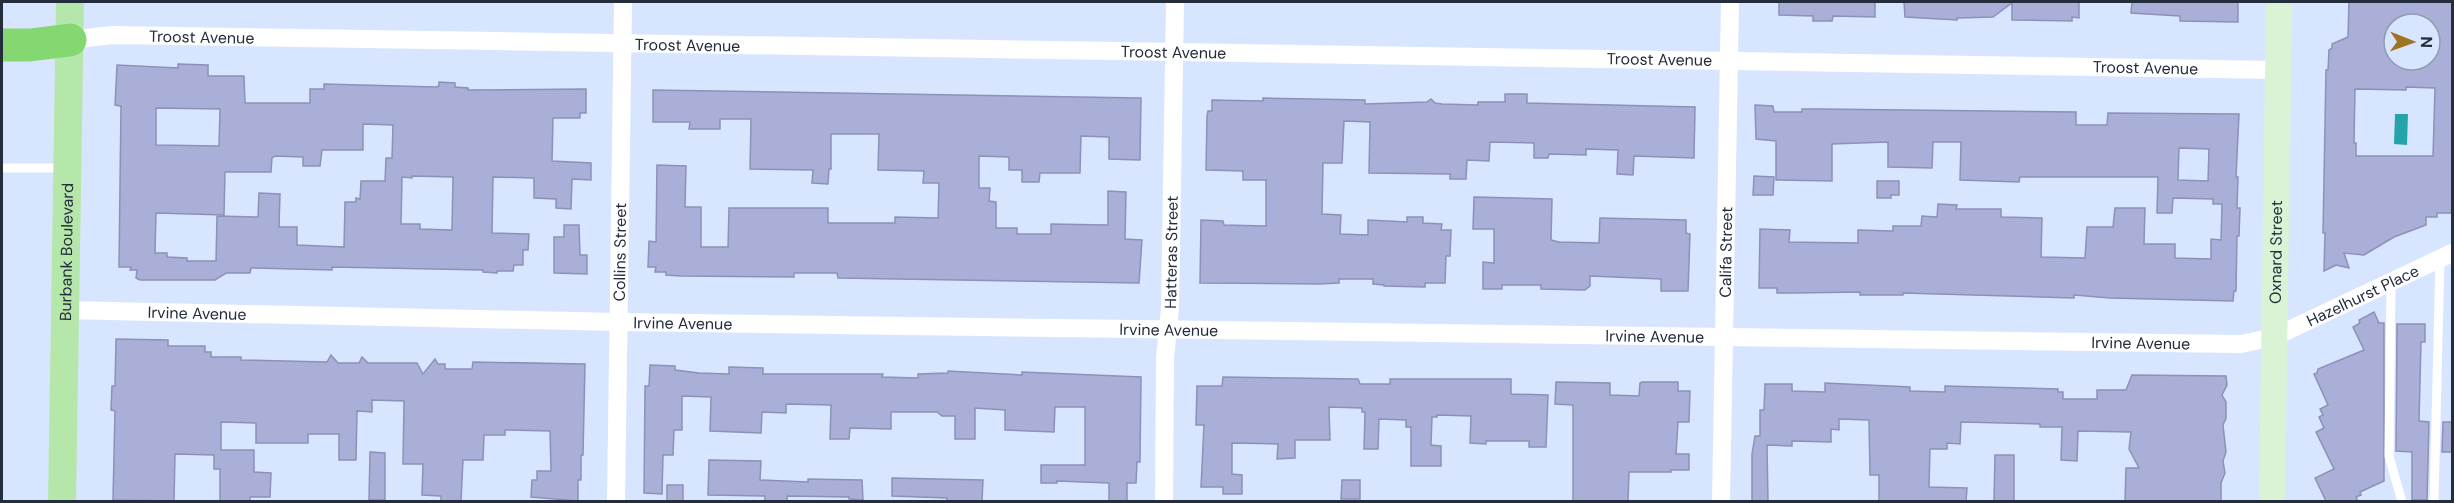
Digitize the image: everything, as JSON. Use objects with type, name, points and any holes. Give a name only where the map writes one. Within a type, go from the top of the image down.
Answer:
[{"type":"highway","points":[[2,45],[30,45],[70,40]]},
{"type":"main road","name":"Burbank Boulevard","points":[[62,501],[70,2]]},
{"type":"main road","name":"Oxnard Street","points":[[2272,501],[2279,2]]},
{"type":"street","name":"Collins Street","points":[[616,501],[623,2]]},
{"type":"street","name":"Hatteras Street","points":[[1164,501],[1165,358],[1168,330],[1175,2]]},
{"type":"street","name":"Califa Street","points":[[1721,501],[1730,2]]},
{"type":"street","name":"Troost Avenue","points":[[70,40],[112,35],[1729,59],[2278,70]]},
{"type":"street","name":"Hazelhurst Place","points":[[2274,337],[2446,256]]},
{"type":"street","name":"Irvine Avenue","points":[[65,310],[619,322],[1724,338],[2241,344],[2274,337]]},
{"type":"lane","points":[[2,168],[67,168]]},
{"type":"lane","points":[[2434,501],[2446,256]]},
{"type":"lane","points":[[2391,282],[2389,456],[2402,501]]},
{"type":"shaded area","points":[[2395,114],[2408,114],[2407,145],[2394,144]]},
{"type":"building","points":[[1779,2],[1875,2],[1875,17],[1833,16],[1832,21],[1813,21],[1813,16],[1779,15]]},
{"type":"building","points":[[1904,2],[2079,2],[2079,18],[2072,17],[2072,21],[2012,20],[2012,3],[1993,17],[1957,18],[1957,20],[1905,17]]},
{"type":"building","points":[[2132,2],[2238,2],[2238,22],[2180,21],[2180,16],[2131,13]]},
{"type":"building","points":[[2349,2],[2452,2],[2452,213],[2437,213],[2437,217],[2426,217],[2426,225],[2394,237],[2364,255],[2344,253],[2349,268],[2336,265],[2324,271],[2326,70],[2328,70],[2329,50],[2332,44],[2348,37]],"holes":[[[2435,88],[2433,156],[2356,156],[2356,143],[2354,143],[2355,89]]]},
{"type":"building","points":[[178,64],[208,65],[208,76],[244,76],[245,103],[310,103],[310,89],[324,89],[324,84],[436,87],[439,86],[439,82],[455,83],[455,87],[468,88],[468,90],[586,89],[586,113],[580,113],[580,118],[553,118],[552,161],[591,163],[591,180],[572,179],[571,209],[556,208],[556,199],[534,198],[534,178],[493,177],[492,233],[529,234],[528,250],[523,250],[523,265],[514,265],[513,271],[497,271],[497,273],[483,272],[483,270],[251,268],[250,273],[226,273],[215,280],[140,280],[136,278],[137,270],[130,270],[131,267],[119,267],[121,106],[115,105],[117,65],[178,68]],"holes":[[[156,108],[220,109],[219,146],[156,145]],[[363,124],[393,125],[392,158],[386,158],[385,181],[361,181],[360,199],[356,198],[356,202],[345,202],[344,247],[297,245],[297,227],[279,227],[280,194],[259,193],[258,217],[217,216],[216,261],[187,261],[187,258],[167,257],[167,253],[155,253],[156,213],[224,215],[225,172],[271,172],[272,158],[275,156],[303,157],[303,166],[320,166],[322,150],[363,150]],[[412,176],[453,177],[452,230],[420,229],[420,224],[401,224],[402,177],[412,178]]]},
{"type":"building","points":[[653,90],[1141,98],[1140,160],[1109,159],[1109,137],[1081,136],[1080,173],[1040,173],[1039,182],[1022,182],[1022,170],[1009,170],[1009,157],[979,156],[979,188],[990,188],[989,201],[996,202],[996,228],[1017,228],[1017,234],[1051,234],[1051,224],[1108,225],[1108,191],[1126,192],[1125,239],[1142,240],[1139,283],[838,278],[837,273],[794,273],[794,277],[681,276],[655,272],[656,267],[648,267],[649,241],[656,242],[657,165],[686,166],[685,207],[701,207],[701,247],[728,247],[729,208],[828,208],[828,223],[895,223],[895,217],[938,218],[939,183],[923,183],[924,171],[878,170],[879,134],[831,134],[831,169],[829,169],[828,184],[812,183],[813,170],[750,169],[751,119],[720,119],[720,129],[689,129],[690,122],[653,122]]},
{"type":"building","points":[[1505,94],[1527,94],[1527,103],[1695,107],[1694,158],[1634,156],[1633,175],[1617,174],[1618,150],[1586,149],[1586,155],[1549,154],[1548,158],[1534,158],[1534,143],[1490,142],[1489,161],[1467,160],[1466,179],[1450,179],[1450,174],[1369,173],[1370,122],[1344,121],[1342,163],[1323,163],[1322,214],[1341,215],[1340,234],[1368,235],[1368,220],[1407,222],[1407,217],[1423,217],[1423,223],[1442,224],[1441,230],[1451,230],[1450,256],[1446,256],[1445,283],[1425,283],[1425,287],[1384,286],[1373,284],[1373,279],[1339,279],[1339,283],[1319,284],[1200,283],[1201,220],[1223,221],[1224,225],[1266,226],[1266,180],[1243,180],[1243,171],[1206,170],[1207,116],[1208,111],[1212,111],[1212,100],[1263,101],[1263,98],[1365,100],[1365,104],[1427,102],[1431,99],[1435,103],[1442,104],[1478,105],[1478,102],[1505,102]]},
{"type":"building","points":[[1755,105],[1773,106],[1774,112],[1822,109],[2076,112],[2076,125],[2107,125],[2108,113],[2239,114],[2236,177],[2238,177],[2237,208],[2240,208],[2236,291],[2234,291],[2233,301],[2074,295],[2074,298],[1903,293],[1903,295],[1860,295],[1860,292],[1777,293],[1777,288],[1759,288],[1760,229],[1790,230],[1789,242],[1858,243],[1858,230],[1893,231],[1893,226],[1921,226],[1922,216],[1937,217],[1938,204],[1957,205],[1956,209],[2001,209],[2001,217],[2042,218],[2041,257],[2085,258],[2087,227],[2113,227],[2115,208],[2145,208],[2144,244],[2175,244],[2175,258],[2211,259],[2211,239],[2221,240],[2222,204],[2213,204],[2213,199],[2173,198],[2172,213],[2157,213],[2158,177],[2020,177],[2019,182],[1960,180],[1961,142],[1933,142],[1932,168],[1888,167],[1888,142],[1832,144],[1832,181],[1776,180],[1776,141],[1756,139]],"holes":[[[2179,148],[2209,149],[2208,181],[2178,180]]]},
{"type":"building","points":[[1754,176],[1774,177],[1773,195],[1753,195]]},
{"type":"building","points":[[1877,181],[1899,181],[1899,195],[1891,195],[1891,198],[1877,198]]},
{"type":"building","points":[[1474,197],[1552,199],[1551,240],[1559,242],[1599,243],[1600,218],[1686,220],[1686,233],[1690,234],[1688,291],[1661,291],[1661,279],[1590,276],[1590,286],[1585,290],[1541,289],[1541,285],[1502,285],[1502,289],[1483,289],[1483,262],[1494,263],[1494,229],[1473,229]]},
{"type":"building","points":[[564,225],[579,225],[580,255],[587,255],[587,274],[554,273],[554,237],[564,237]]},
{"type":"building","points":[[2374,312],[2379,323],[2384,323],[2384,481],[2360,492],[2361,495],[2356,497],[2358,501],[2326,501],[2315,478],[2334,469],[2316,432],[2324,428],[2319,417],[2323,415],[2320,409],[2328,405],[2314,374],[2318,369],[2364,350],[2353,327],[2360,323],[2359,320]]},
{"type":"building","points":[[2397,324],[2425,324],[2425,342],[2421,342],[2419,421],[2429,422],[2427,500],[2412,500],[2412,452],[2396,451]]},
{"type":"building","points":[[116,339],[168,340],[168,346],[205,346],[205,352],[211,352],[211,357],[241,357],[241,360],[327,362],[331,355],[338,363],[359,363],[362,357],[368,363],[417,363],[423,374],[435,359],[438,364],[445,364],[445,369],[472,369],[473,362],[585,364],[583,455],[581,455],[581,480],[578,480],[578,501],[531,497],[532,480],[537,480],[537,471],[551,471],[550,431],[505,430],[505,435],[484,435],[483,460],[463,460],[461,501],[441,501],[441,496],[422,495],[423,464],[403,464],[404,401],[372,400],[372,412],[357,411],[356,460],[339,460],[339,434],[308,434],[308,443],[256,443],[256,423],[221,422],[221,450],[254,450],[254,472],[271,473],[270,497],[250,497],[250,501],[220,501],[220,469],[214,469],[214,455],[175,454],[174,501],[113,500],[115,411],[111,410],[112,386],[115,386]]},
{"type":"building","points":[[650,365],[675,366],[675,370],[699,373],[729,374],[729,367],[763,368],[763,374],[883,374],[882,377],[918,378],[918,374],[948,373],[948,371],[1141,377],[1140,462],[1137,462],[1136,483],[1127,483],[1127,501],[1109,501],[1109,483],[1057,481],[1057,483],[1041,483],[1041,465],[1085,465],[1085,407],[1055,407],[1054,432],[1005,430],[1005,410],[975,408],[975,439],[955,439],[955,416],[942,416],[937,412],[891,412],[891,429],[850,428],[849,439],[830,439],[831,405],[786,404],[786,413],[762,412],[761,433],[710,431],[711,397],[682,396],[682,430],[674,430],[673,455],[663,455],[662,494],[644,493],[645,386],[649,386]]},
{"type":"building","points":[[2132,375],[2226,376],[2227,385],[2222,395],[2226,402],[2226,418],[2223,425],[2226,452],[2223,461],[2225,473],[2221,483],[2221,501],[2125,501],[2126,468],[2139,468],[2129,449],[2131,432],[2078,431],[2077,461],[2061,460],[2062,427],[2040,427],[2040,424],[1961,422],[1960,444],[1947,443],[1947,449],[1930,449],[1929,487],[1967,488],[1966,501],[1879,501],[1879,475],[1870,475],[1869,420],[1839,419],[1839,430],[1831,429],[1831,442],[1792,441],[1792,446],[1767,445],[1768,501],[1752,501],[1752,454],[1755,436],[1760,436],[1760,410],[1764,410],[1765,384],[1792,384],[1792,391],[1825,392],[1825,383],[1910,387],[1910,391],[1945,392],[1945,386],[2058,389],[2058,392],[2063,392],[2063,399],[2097,399],[2097,390],[2126,390]]},
{"type":"building","points":[[1223,377],[1358,379],[1360,384],[1390,384],[1390,379],[1511,379],[1511,394],[1548,395],[1546,447],[1529,447],[1529,441],[1470,443],[1471,416],[1437,415],[1437,417],[1432,417],[1431,445],[1441,446],[1441,466],[1411,466],[1411,427],[1406,427],[1406,420],[1379,419],[1378,449],[1364,449],[1365,412],[1362,412],[1362,408],[1329,407],[1330,440],[1295,440],[1295,458],[1277,459],[1278,444],[1232,443],[1232,474],[1242,475],[1242,494],[1223,494],[1223,487],[1201,487],[1204,425],[1196,425],[1197,386],[1222,386]]},
{"type":"building","points":[[1556,382],[1610,383],[1610,395],[1639,396],[1642,382],[1678,382],[1678,391],[1690,391],[1689,422],[1678,422],[1676,454],[1689,454],[1689,470],[1629,472],[1628,501],[1573,501],[1573,405],[1555,404]]},
{"type":"building","points":[[2443,422],[2452,422],[2452,452],[2442,452]]},
{"type":"building","points":[[370,452],[385,453],[385,500],[369,500]]},
{"type":"building","points":[[1995,455],[2014,455],[2014,501],[1994,501]]},
{"type":"building","points":[[709,460],[761,461],[760,480],[808,482],[808,479],[862,480],[863,500],[849,499],[849,497],[787,496],[787,501],[765,501],[765,496],[708,495]]},
{"type":"building","points":[[892,478],[983,480],[982,501],[947,501],[947,498],[892,496]]},
{"type":"building","points":[[1342,480],[1360,480],[1360,499],[1341,499]]},
{"type":"building","points":[[667,485],[683,485],[683,501],[667,501]]}]
